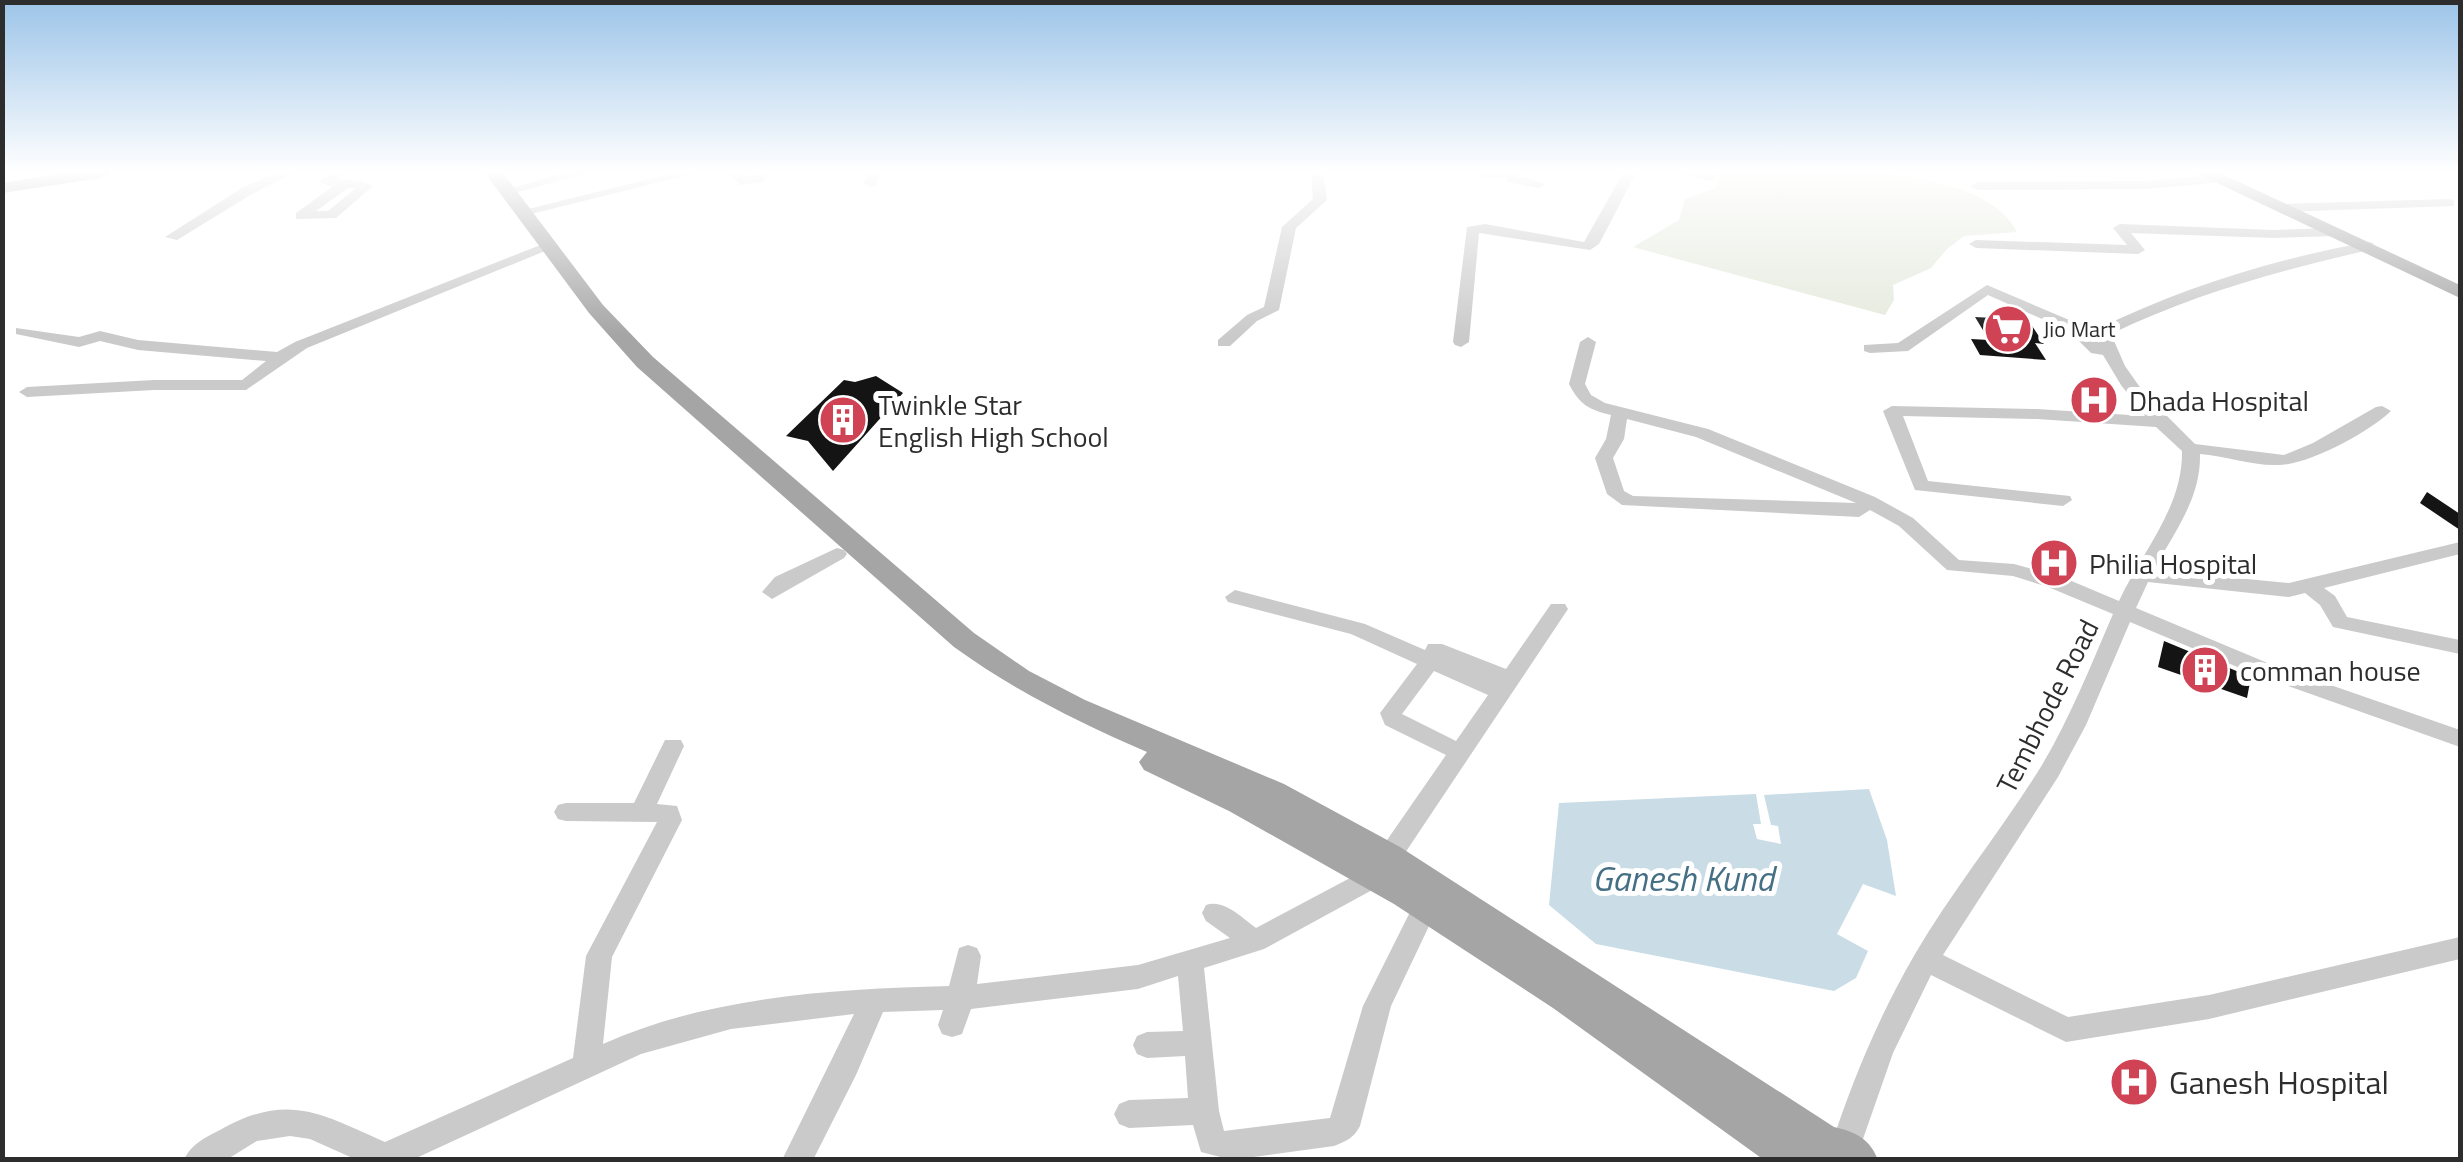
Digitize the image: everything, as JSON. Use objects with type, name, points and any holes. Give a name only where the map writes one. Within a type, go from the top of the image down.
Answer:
[{"type":"main road","points":[[524,227],[542,249]]},
{"type":"main road","points":[[529,227],[597,328],[676,415],[734,454],[818,526],[964,640],[1018,678],[1074,708],[1272,792],[1829,1155]]},
{"type":"main road","points":[[2325,227],[2460,292]]},
{"type":"main road","points":[[818,526],[837,554],[980,672],[1048,714],[1166,766],[1354,861],[1382,866],[1426,906],[1829,1155]]},
{"type":"street","points":[[172,238],[189,227]]},
{"type":"street","points":[[1224,343],[1252,318],[1271,310],[1289,227]]},
{"type":"street","points":[[1460,342],[1472,230],[1484,228],[1586,247],[1601,227]]},
{"type":"street","points":[[1976,244],[2138,250],[2120,228],[2274,234],[2336,232]]},
{"type":"street","points":[[2368,246],[2276,266],[2129,318],[2103,332],[2108,351],[2158,422],[2191,449],[2215,448],[2268,460],[2290,460],[2382,411]]},
{"type":"street","points":[[27,392],[246,385],[280,357],[331,332],[542,249]]},
{"type":"street","points":[[1870,348],[1902,348],[1986,289],[2075,328],[2097,350],[2108,351]]},
{"type":"street","points":[[22,332],[79,342],[100,336],[138,345],[280,357]]},
{"type":"street","points":[[1588,342],[1576,384],[1584,398],[1599,407],[1702,433],[1868,501],[1906,522],[1954,566],[2014,570],[2042,578],[2262,669],[2460,738]]},
{"type":"street","points":[[2064,500],[1921,486],[1892,411],[2158,422]]},
{"type":"street","points":[[1620,412],[1615,439],[1604,458],[1616,494],[1629,501],[1858,511],[1868,501]]},
{"type":"street","name":"Tembhode Road","points":[[1829,1155],[1856,1111],[1926,959],[2052,768],[2141,575],[2182,509],[2193,465],[2191,449]]},
{"type":"street","points":[[2141,575],[2289,590],[2460,548]]},
{"type":"street","points":[[772,592],[782,582],[837,554]]},
{"type":"street","points":[[2309,586],[2328,601],[2340,622],[2460,647]]},
{"type":"street","points":[[1235,597],[1358,630],[1433,655],[1505,686]]},
{"type":"street","points":[[199,1160],[237,1132],[272,1120],[304,1123],[384,1158],[636,1043],[731,1018],[874,1000],[956,1012],[1138,977],[1255,942],[1382,866],[1558,609]]},
{"type":"street","points":[[1433,655],[1391,713],[1393,719],[1459,752]]},
{"type":"street","points":[[641,813],[674,746]]},
{"type":"street","points":[[566,812],[668,813],[670,820],[599,956],[587,1064]]},
{"type":"street","points":[[1190,961],[1204,1111],[1212,1142],[1265,1150],[1345,1126],[1377,1006],[1426,906]]},
{"type":"street","points":[[1215,913],[1255,942]]},
{"type":"street","points":[[1926,959],[2066,1030],[2209,1007],[2460,948]]},
{"type":"street","points":[[956,1012],[968,956]]},
{"type":"street","points":[[796,1160],[846,1066],[874,1000]]},
{"type":"street","points":[[1147,1044],[1197,1043]]},
{"type":"street","points":[[1129,1114],[1204,1111]]},
{"type":"shaded area","points":[[1667,227],[2013,227],[2017,232],[1964,236],[1931,268],[1893,285],[1894,300],[1885,315],[1633,247]]},
{"type":"water","name":"Ganesh Kund","points":[[1869,789],[1887,840],[1896,896],[1863,884],[1837,934],[1868,951],[1856,978],[1834,991],[1596,944],[1549,905],[1559,803],[1756,794],[1761,824],[1753,824],[1757,839],[1781,844],[1778,826],[1771,825],[1764,795]]},
{"type":"building","name":"Jio Mart","points":[[1990,312],[2027,318],[2044,344],[2035,343],[2046,360],[1980,355],[1971,339],[1989,340],[1975,317],[1994,318]]},
{"type":"building","name":"Twinkle Star English High School","points":[[876,376],[903,393],[833,471],[808,441],[786,436],[844,380],[855,382]]},
{"type":"building","points":[[2427,492],[2460,514],[2460,530],[2420,503]]},
{"type":"building","name":"comman house","points":[[2164,641],[2251,677],[2247,698],[2158,667]]},
{"type":"place","name":"Jio Mart","points":[[2008,329]]},
{"type":"place","name":"Dhada Hospital","points":[[2094,400]]},
{"type":"place","name":"Twinkle Star English High School","points":[[843,420]]},
{"type":"place","name":"Philia Hospital","points":[[2054,563]]},
{"type":"place","name":"comman house","points":[[2205,670]]},
{"type":"place","name":"Ganesh Hospital","points":[[2134,1082]]}]
